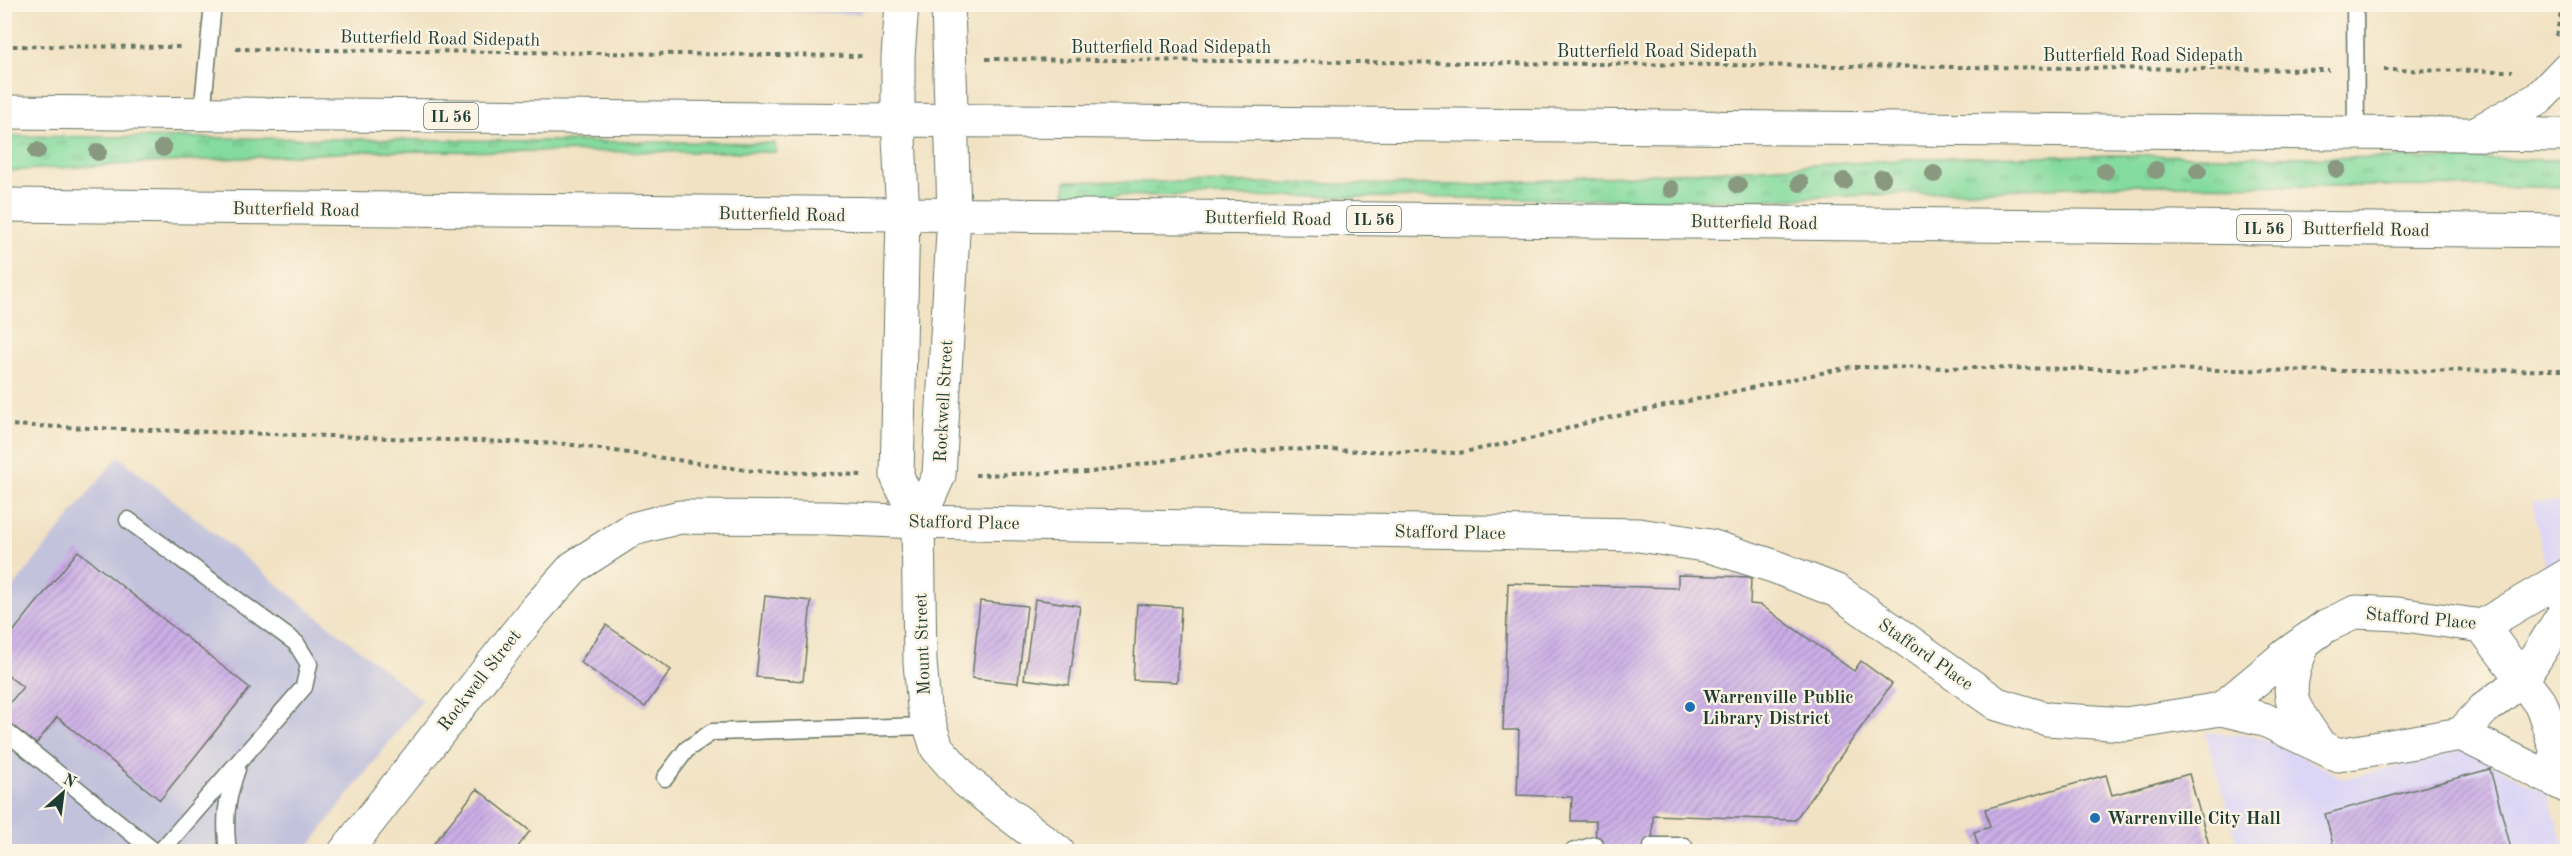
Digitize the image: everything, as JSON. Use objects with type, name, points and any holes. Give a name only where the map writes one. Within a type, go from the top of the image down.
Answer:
[{"type":"main road","points":[[902,4],[898,57],[898,119],[903,215],[897,476],[918,522]]},
{"type":"main road","name":"Rockwell Street","points":[[918,522],[939,475],[954,215],[948,4]]},
{"type":"main road","points":[[2474,134],[2538,99],[2564,56]]},
{"type":"main road","name":"IL 56","points":[[4,112],[898,119],[2013,132],[2568,135]]},
{"type":"main road","name":"Butterfield Road","points":[[4,205],[2568,231]]},
{"type":"main road","name":"Stafford Place","points":[[633,529],[680,517],[1639,535],[1710,546],[1773,566],[1837,591],[1997,704],[2047,719],[2126,724],[2221,709],[2263,719],[2338,754],[2461,734]]},
{"type":"main road","name":"Mount Street","points":[[918,522],[920,662],[924,707],[937,748],[967,782],[1058,852]]},
{"type":"main road","name":"Rockwell Street","points":[[345,852],[531,615],[574,567],[633,529]]},
{"type":"main road","name":"Stafford Place","points":[[2221,709],[2305,641],[2326,626],[2356,612],[2398,614],[2482,626],[2568,575]]},
{"type":"main road","points":[[2568,607],[2522,680],[2484,709],[2461,734],[2568,787]]},
{"type":"main road","points":[[2482,626],[2542,706],[2568,787]]},
{"type":"main road","points":[[2305,641],[2296,662],[2292,685],[2293,703],[2319,745]]},
{"type":"lane","points":[[202,114],[213,4]]},
{"type":"lane","points":[[2355,4],[2356,133]]},
{"type":"lane","points":[[128,520],[296,643],[309,664],[304,687],[160,852]]},
{"type":"lane","points":[[665,778],[687,749],[712,732],[930,726]]},
{"type":"lane","points":[[4,730],[155,852]]},
{"type":"lane","points":[[228,852],[224,820],[230,787],[240,760]]},
{"type":"lane","points":[[1572,852],[1595,845]]},
{"type":"lane","points":[[1652,846],[1684,846],[1684,852]]},
{"type":"path","points":[[2563,4],[2555,40],[2564,56]]},
{"type":"path","name":"Butterfield Road Sidepath","points":[[4,46],[864,56]]},
{"type":"path","name":"Butterfield Road Sidepath","points":[[985,59],[2329,70]]},
{"type":"path","points":[[2375,70],[2517,71]]},
{"type":"path","points":[[939,475],[1092,472],[1188,458],[1277,449],[1459,453],[1539,437],[1589,422],[1850,367],[2352,371],[2568,370]]},
{"type":"path","points":[[4,425],[566,444],[753,471],[897,476]]},
{"type":"shaded area","points":[[601,5],[864,5],[861,14]]},
{"type":"shaded area","points":[[118,456],[422,700],[305,851],[5,851],[4,599]]},
{"type":"shaded area","points":[[2532,501],[2567,502],[2567,668]]},
{"type":"shaded area","points":[[2205,732],[2255,736],[2295,753],[2344,779],[2465,749],[2547,793],[2566,851],[2239,851]]},
{"type":"green space","points":[[5,136],[775,143],[776,152],[370,151],[5,171]]},
{"type":"green space","points":[[2130,155],[2567,160],[2567,187],[2117,185],[1751,200],[1065,195],[1066,181],[1461,185],[1954,157]]},
{"type":"building","points":[[78,551],[250,688],[160,800],[57,717],[36,744],[4,719],[4,710],[23,687],[4,673],[4,643]]},
{"type":"building","name":"Warrenville Public Library District","points":[[1678,575],[1751,577],[1750,604],[1761,605],[1854,671],[1861,661],[1892,684],[1795,820],[1653,815],[1652,852],[1595,852],[1596,821],[1571,821],[1572,797],[1517,795],[1519,730],[1503,730],[1508,583],[1678,588]]},
{"type":"building","points":[[765,596],[811,601],[803,681],[756,677]]},
{"type":"building","points":[[1035,599],[1080,606],[1069,685],[1024,679]]},
{"type":"building","points":[[980,601],[1027,606],[1018,683],[972,678]]},
{"type":"building","points":[[1137,604],[1181,607],[1177,682],[1133,680]]},
{"type":"building","points":[[606,625],[671,670],[645,707],[580,662]]},
{"type":"building","points":[[2490,769],[2512,852],[2335,852],[2325,814]]},
{"type":"building","name":"Warrenville City Hall","points":[[2189,774],[2211,852],[1980,852],[1974,832],[1990,827],[1985,809],[2106,775],[2112,795]]},
{"type":"building","points":[[477,789],[530,831],[514,852],[427,852]]},
{"type":"place","name":"Warrenville Public Library District","points":[[1690,707]]},
{"type":"place","name":"Warrenville City Hall","points":[[2095,818]]}]
